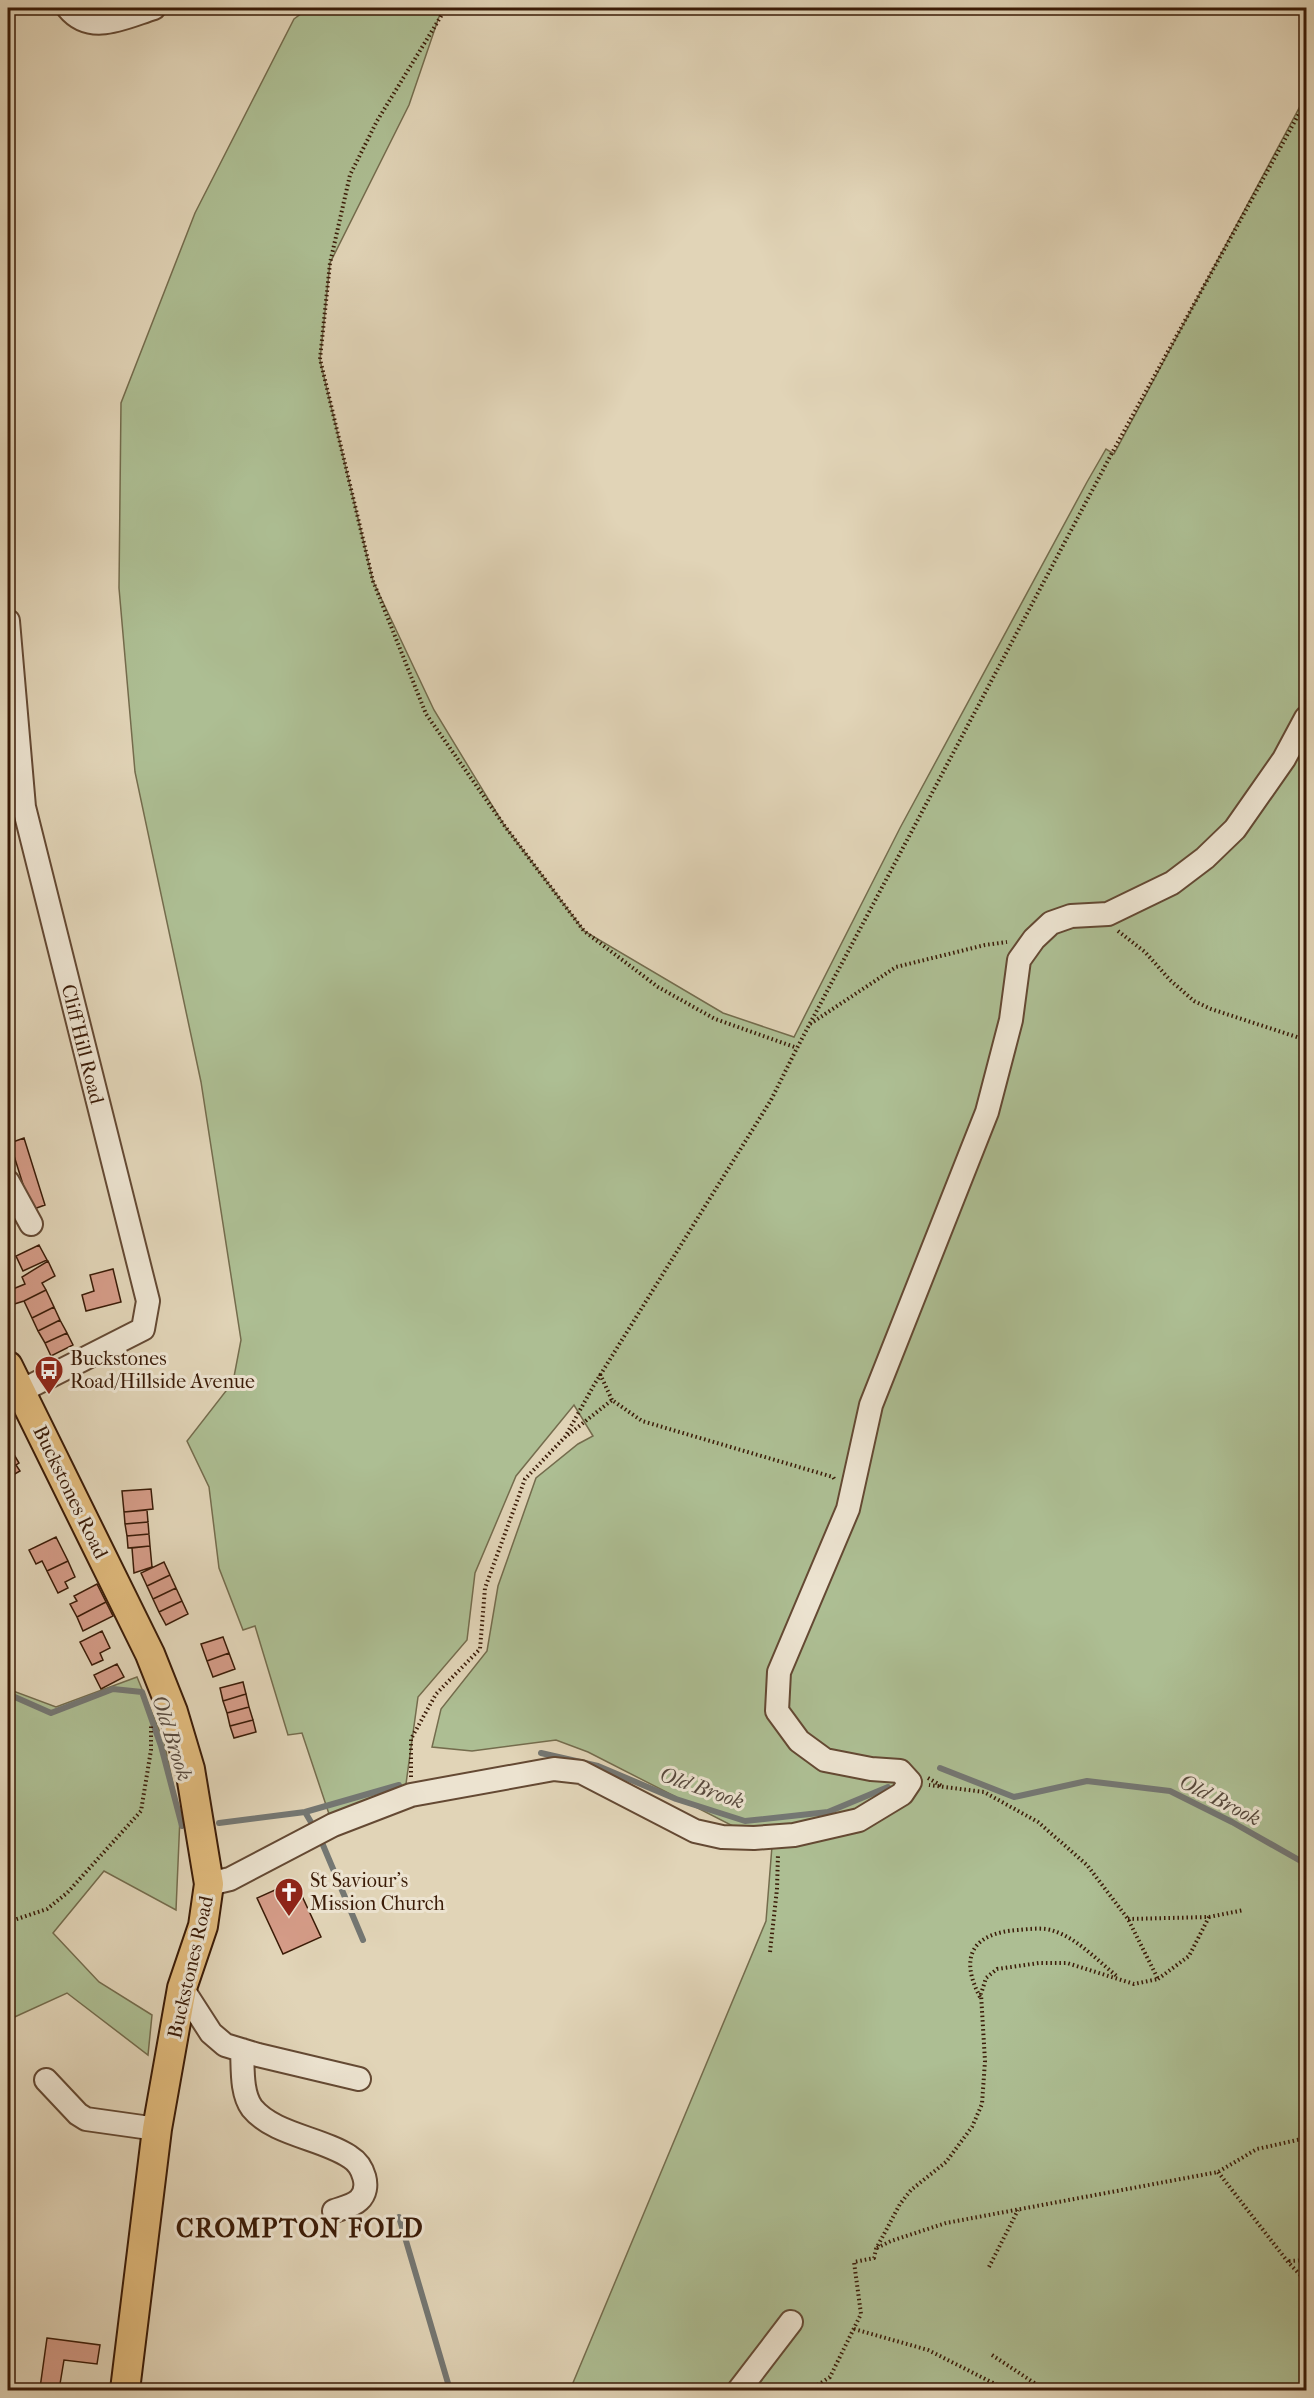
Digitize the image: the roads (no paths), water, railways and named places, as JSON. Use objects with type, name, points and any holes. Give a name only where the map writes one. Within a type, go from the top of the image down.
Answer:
[{"type":"main road","name":"Buckstones Road","points":[[8,1366],[150,1654],[165,1692],[190,1769],[209,1884],[203,1926],[182,1988],[157,2129],[125,2391]]},
{"type":"street","points":[[68,8],[76,17],[92,24],[108,22],[154,8]]},
{"type":"street","name":"Cliff Hill Road","points":[[8,621],[24,807],[148,1301],[143,1329],[21,1391]]},
{"type":"street","points":[[209,1884],[230,1879],[327,1828],[411,1796],[554,1769],[581,1772],[695,1831],[722,1837],[754,1838],[794,1835],[860,1820],[902,1794],[910,1782],[900,1771],[871,1769],[825,1761],[799,1741],[777,1711],[779,1672],[848,1509],[871,1406],[987,1112],[1011,1020],[1019,960],[1034,939],[1051,923],[1071,916],[1104,915],[1172,883],[1220,843],[1235,829],[1284,759],[1306,718]]},
{"type":"street","points":[[8,1182],[31,1224]]},
{"type":"street","points":[[182,1988],[202,2020],[225,2045],[359,2079]]},
{"type":"street","points":[[242,2050],[244,2087],[253,2108],[277,2125],[348,2155],[360,2168],[366,2185],[364,2194],[358,2201],[334,2211]]},
{"type":"street","points":[[46,2080],[78,2114],[86,2119],[157,2129]]},
{"type":"street","points":[[739,2391],[791,2322]]},
{"type":"waterway","name":"Old Brook","points":[[8,1694],[51,1713],[113,1689],[142,1692],[161,1746],[182,1826]]},
{"type":"waterway","name":"Old Brook","points":[[541,1753],[598,1766],[676,1799],[745,1821],[828,1812],[888,1787]]},
{"type":"waterway","name":"Old Brook","points":[[940,1768],[1014,1797],[1087,1781],[1170,1791],[1232,1822],[1306,1864]]},
{"type":"waterway","name":"Old Brook","points":[[219,1823],[305,1812],[399,1785]]},
{"type":"waterway","points":[[305,1812],[315,1829]]},
{"type":"waterway","points":[[320,1838],[363,1940]]},
{"type":"waterway","points":[[399,2217],[450,2390]]},
{"type":"place","name":"Buckstones Road/Hillside Avenue","points":[[49,1396]]},
{"type":"place","name":"St Saviour's Mission Church","points":[[289,1918]]},
{"type":"district","name":"CROMPTON FOLD","points":[[300,2228]]}]
